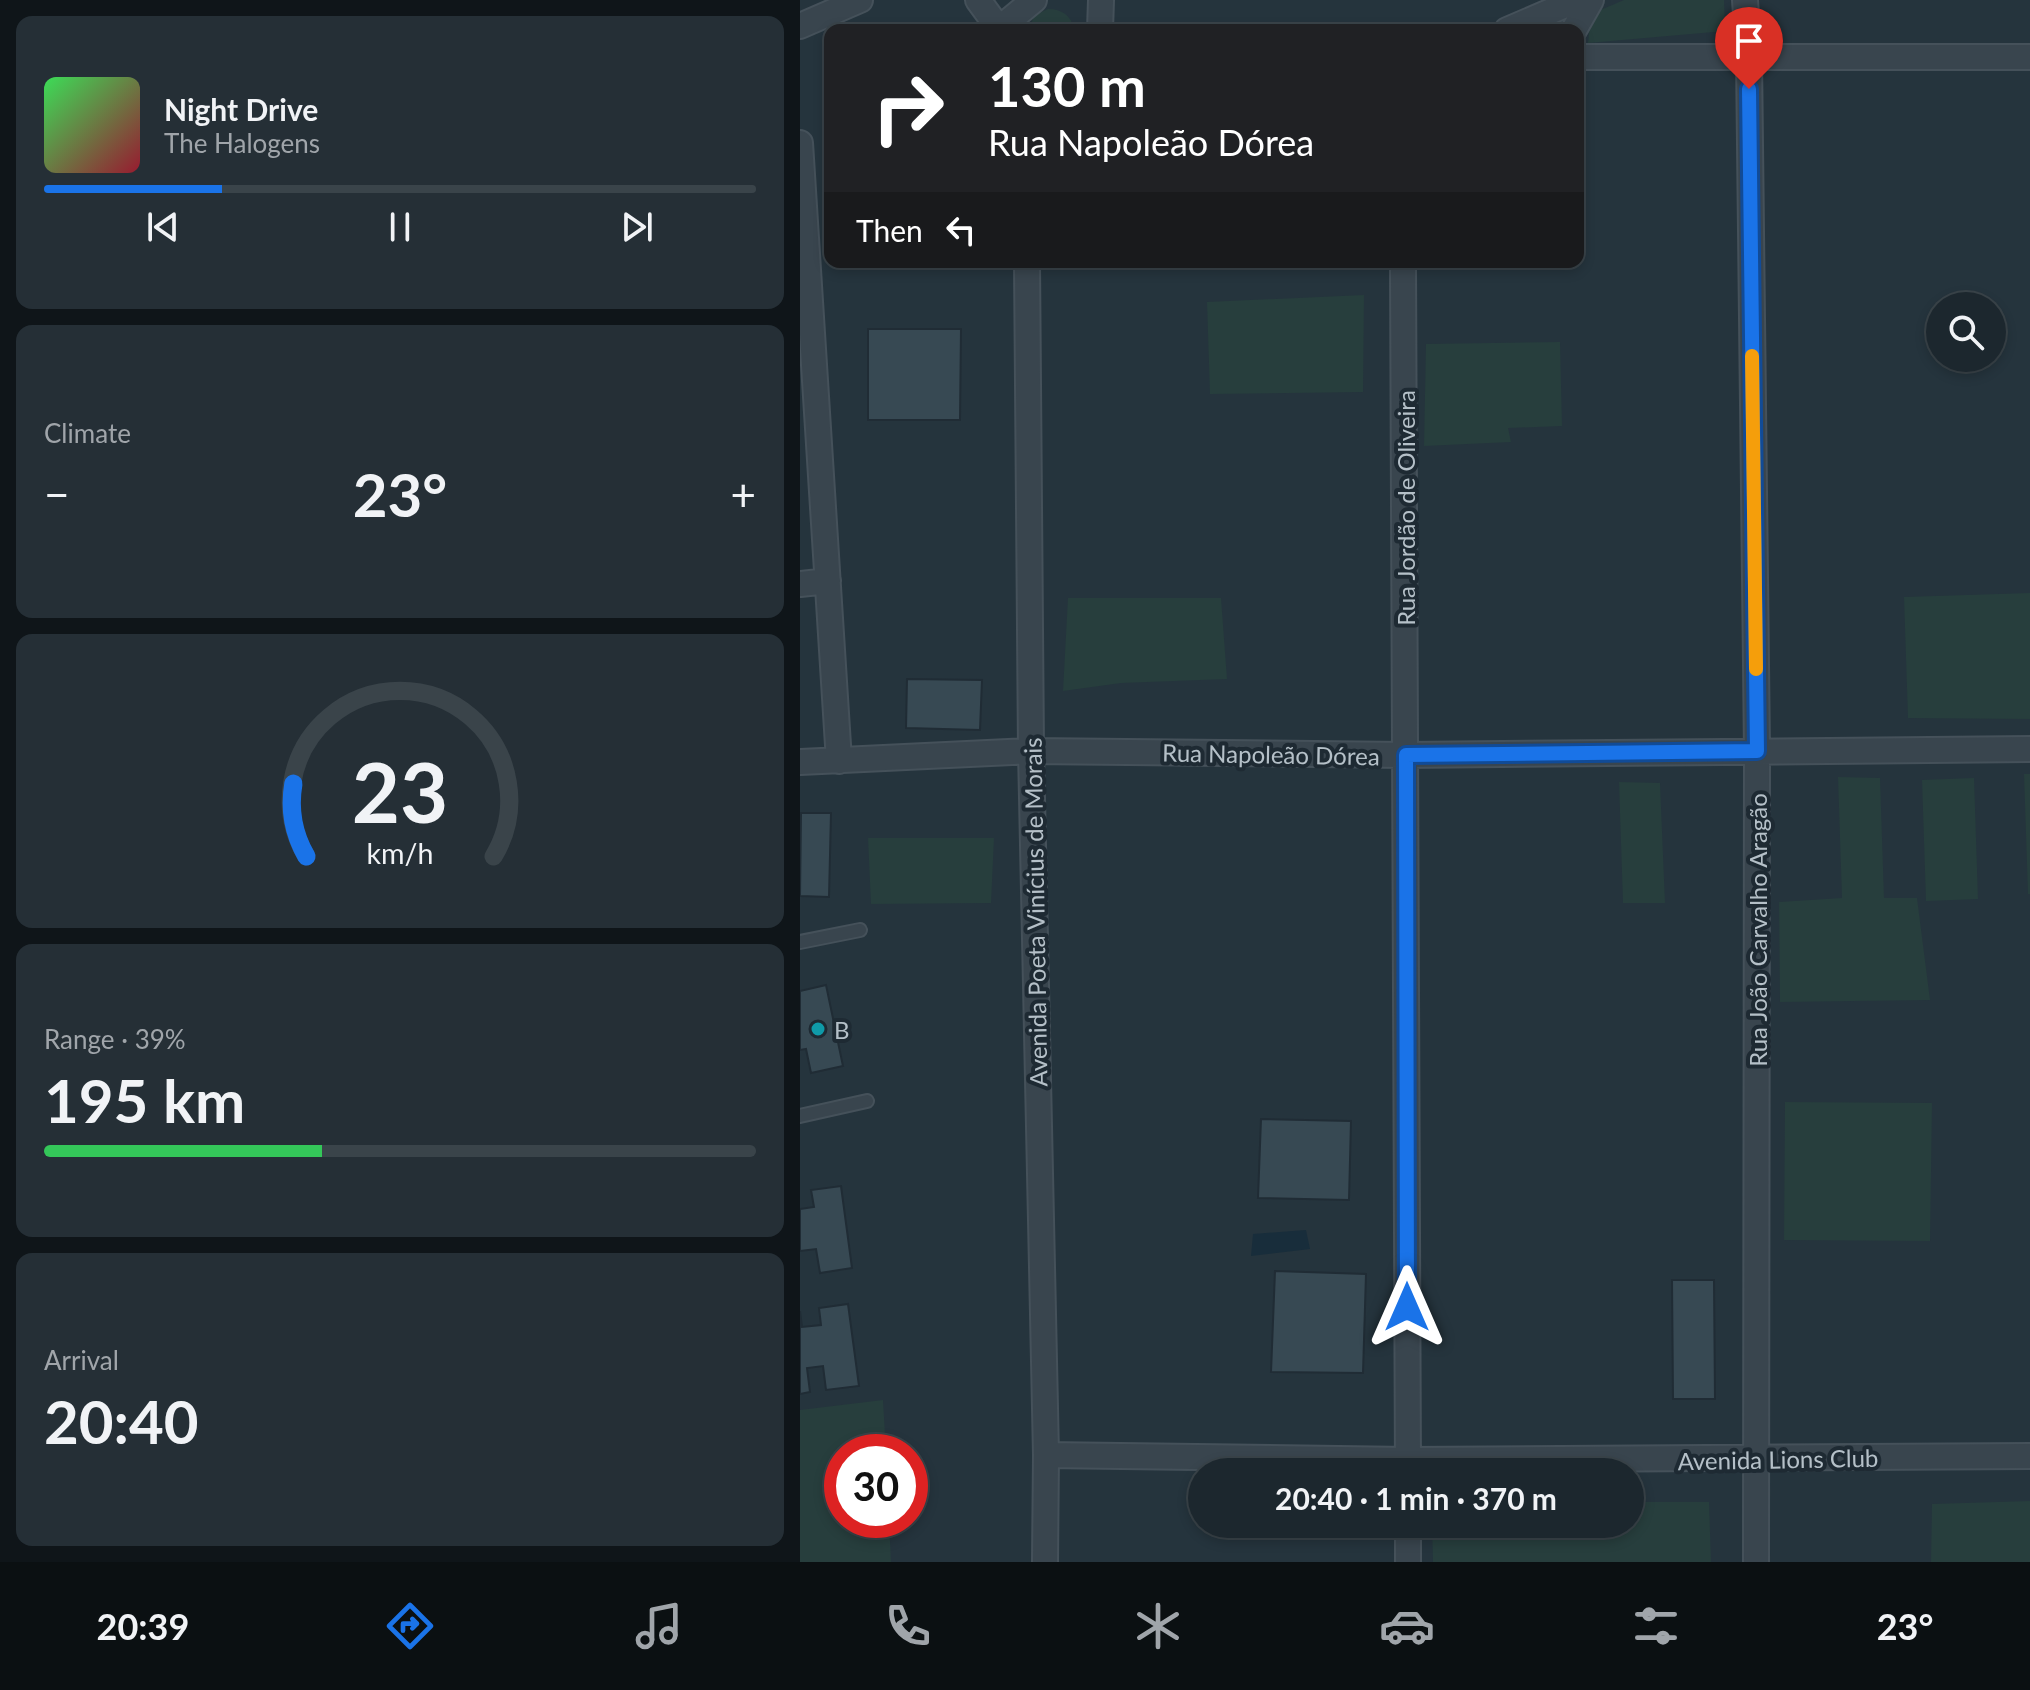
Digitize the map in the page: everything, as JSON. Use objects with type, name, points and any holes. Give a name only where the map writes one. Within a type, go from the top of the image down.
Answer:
[{"type":"street","points":[[800,26],[860,0]]},
{"type":"street","points":[[978,0],[996,24]]},
{"type":"street","points":[[1006,24],[1034,0]]},
{"type":"street","points":[[1083,0],[1101,17]]},
{"type":"street","points":[[1521,24],[1577,0]]},
{"type":"street","points":[[1577,24],[1591,0]]},
{"type":"street","name":"Rua João Carvalho Aragão","points":[[1745,0],[1749,58],[1757,751],[1756,1562]]},
{"type":"street","points":[[1584,52],[1749,58],[2030,57]]},
{"type":"street","points":[[800,143],[839,761]]},
{"type":"street","name":"Avenida Poeta Vinícius de Morais","points":[[1027,268],[1031,751],[1046,1455],[1045,1562]]},
{"type":"street","name":"Rua Jordão de Oliveira","points":[[1403,268],[1408,1458]]},
{"type":"street","points":[[800,584],[828,581]]},
{"type":"street","name":"Rua Napoleão Dórea","points":[[800,762],[1031,751],[1406,755],[2030,749]]},
{"type":"street","name":"Avenida Lions Club","points":[[1046,1455],[1188,1459]]},
{"type":"street","name":"Avenida Lions Club","points":[[1644,1461],[2030,1456]]},
{"type":"street","points":[[1408,1538],[1408,1562]]},
{"type":"lane","points":[[800,942],[860,930]]},
{"type":"lane","points":[[800,1116],[867,1101]]},
{"type":"green space","points":[[1624,0],[1724,0],[1725,31],[1588,43],[1591,14]]},
{"type":"green space","points":[[1048,9],[1058,10],[1066,14],[1072,24],[1031,24],[1035,15]]},
{"type":"green space","points":[[1364,295],[1363,392],[1210,394],[1207,302]]},
{"type":"green space","points":[[1560,342],[1562,426],[1508,428],[1511,442],[1424,446],[1426,344]]},
{"type":"green space","points":[[2030,593],[2030,719],[1908,718],[1904,597]]},
{"type":"green space","points":[[1068,598],[1221,598],[1227,679],[1121,683],[1063,691]]},
{"type":"green space","points":[[2024,774],[2030,774],[2030,894],[2028,894]]},
{"type":"green space","points":[[1838,777],[1880,778],[1884,898],[1917,898],[1930,1000],[1780,1002],[1779,902],[1842,898]]},
{"type":"green space","points":[[1974,778],[1978,899],[1926,901],[1922,780]]},
{"type":"green space","points":[[1619,782],[1660,783],[1665,903],[1623,903]]},
{"type":"green space","points":[[868,838],[994,838],[991,903],[871,904]]},
{"type":"green space","points":[[1785,1102],[1932,1103],[1930,1241],[1784,1240]]},
{"type":"green space","points":[[883,1400],[885,1434],[824,1434],[824,1538],[890,1538],[891,1562],[800,1562],[800,1410]]},
{"type":"green space","points":[[2030,1501],[2030,1562],[1931,1562],[1932,1504]]},
{"type":"green space","points":[[1644,1502],[1709,1502],[1711,1562],[1433,1562],[1432,1538],[1644,1538]]},
{"type":"water","points":[[1306,1230],[1310,1249],[1251,1256],[1253,1234]]},
{"type":"building","points":[[868,329],[961,329],[960,420],[868,420]]},
{"type":"building","points":[[907,679],[982,680],[980,730],[906,728]]},
{"type":"building","points":[[801,813],[831,813],[829,897],[800,896]]},
{"type":"building","name":"B","points":[[826,985],[843,1066],[811,1073],[806,1049],[800,1050],[800,991]]},
{"type":"building","points":[[1261,1119],[1351,1121],[1349,1200],[1258,1198]]},
{"type":"building","points":[[841,1186],[852,1268],[820,1273],[816,1249],[800,1251],[800,1209],[814,1207],[811,1190]]},
{"type":"building","points":[[1275,1271],[1366,1274],[1363,1373],[1271,1372]]},
{"type":"building","points":[[1672,1280],[1714,1280],[1715,1399],[1673,1399]]},
{"type":"building","points":[[848,1304],[859,1386],[826,1390],[823,1366],[807,1368],[810,1392],[800,1394],[800,1311],[802,1327],[821,1325],[819,1308]]},
{"type":"slow traffic","points":[[1752,356],[1756,669]]},
{"type":"place","name":"B","points":[[818,1029]]},
{"type":"route","points":[[1407,1307],[1406,755],[1757,751],[1749,89]]}]
